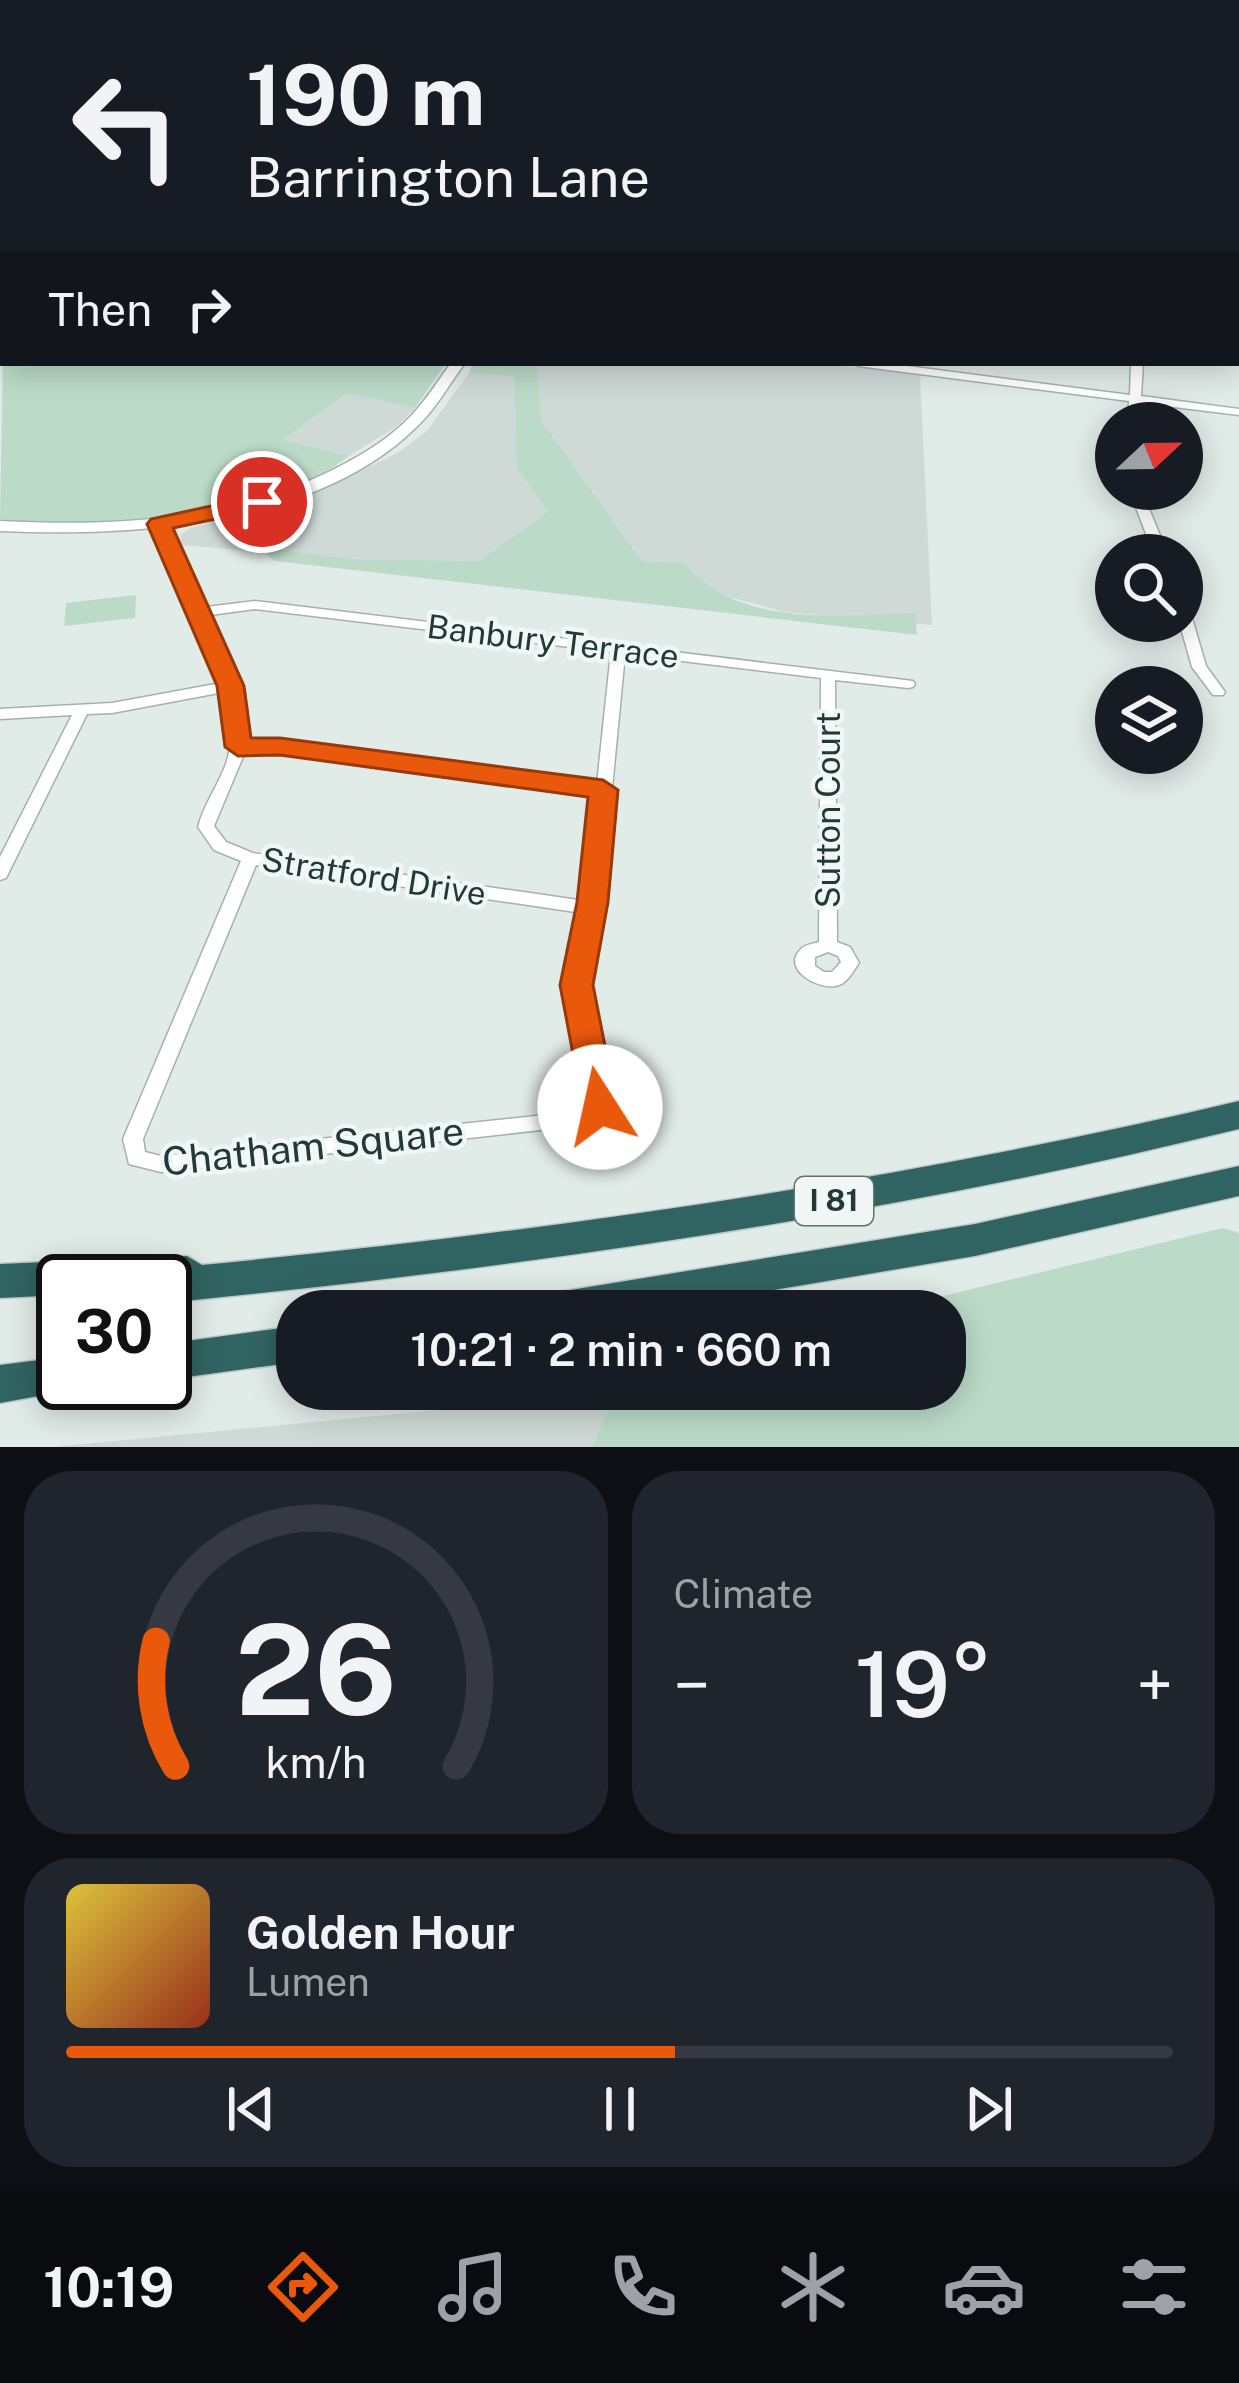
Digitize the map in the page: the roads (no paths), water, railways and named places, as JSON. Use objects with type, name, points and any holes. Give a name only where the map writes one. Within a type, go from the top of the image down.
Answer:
[{"type":"highway","name":"I 81","points":[[192,1284],[425,1262],[758,1215],[1128,1144],[1239,1115]]},
{"type":"highway","name":"I 81","points":[[673,1290],[975,1240],[1239,1181]]},
{"type":"highway","points":[[0,1281],[425,1262]]},
{"type":"highway","points":[[0,1298],[36,1296]]},
{"type":"highway","points":[[192,1355],[276,1345]]},
{"type":"highway","points":[[0,1366],[36,1363]]},
{"type":"highway","points":[[0,1384],[36,1379]]},
{"type":"street","points":[[0,526],[67,530],[159,524],[250,506],[351,467],[415,425],[456,366]]},
{"type":"street","points":[[880,366],[1239,412]]},
{"type":"street","points":[[1000,382],[1003,366]]},
{"type":"street","points":[[1134,399],[1137,366]]},
{"type":"street","points":[[159,524],[230,686],[238,747],[280,746],[603,790]]},
{"type":"street","name":"Banbury Terrace","points":[[199,612],[255,605],[908,684]]},
{"type":"street","points":[[1192,642],[1199,667],[1218,692]]},
{"type":"street","points":[[592,908],[618,650]]},
{"type":"street","name":"Sutton Court","points":[[828,675],[828,945]]},
{"type":"street","points":[[0,715],[81,711],[230,686]]},
{"type":"street","points":[[0,874],[81,711]]},
{"type":"street","name":"Stratford Drive","points":[[238,747],[232,773],[209,811],[206,827],[220,846],[250,858],[592,908]]},
{"type":"street","name":"Chatham Square","points":[[250,858],[133,1139],[136,1158],[150,1164],[582,1119],[597,1111],[602,1099],[577,985],[592,908]]}]
